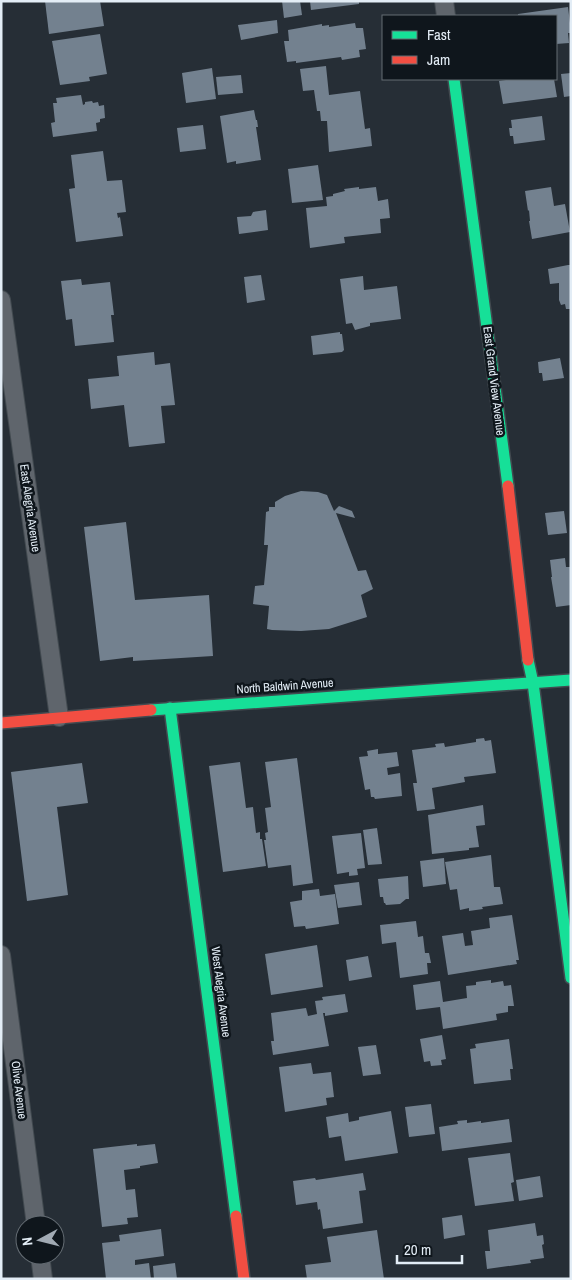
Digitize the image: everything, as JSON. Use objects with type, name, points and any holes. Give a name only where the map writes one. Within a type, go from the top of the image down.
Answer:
[{"type":"street","points":[[444,1],[446,15]]},
{"type":"street","name":"East Grand View Avenue","points":[[454,80],[512,518],[526,651],[533,683],[571,978]]},
{"type":"street","name":"East Alegria Avenue","points":[[1,300],[59,716]]},
{"type":"street","name":"North Baldwin Avenue","points":[[1,723],[59,716],[571,680]]},
{"type":"street","name":"West Alegria Avenue","points":[[170,708],[244,1279]]},
{"type":"street","name":"Olive Avenue","points":[[1,955],[35,1215]]},
{"type":"street","points":[[41,1265],[43,1279]]},
{"type":"building","points":[[45,1],[100,1],[104,26],[49,34]]},
{"type":"building","points":[[282,1],[300,1],[302,15],[284,18]]},
{"type":"building","points":[[310,1],[359,1],[359,4],[311,10]]},
{"type":"building","points":[[568,7],[571,31],[571,33],[568,33],[569,43],[557,44],[557,15],[518,14]]},
{"type":"building","points":[[277,20],[278,33],[241,40],[238,25]]},
{"type":"building","points":[[355,23],[356,28],[363,28],[366,49],[359,50],[360,57],[342,60],[341,57],[296,63],[296,61],[287,62],[284,41],[289,41],[288,30],[322,24],[322,26],[329,25],[329,27]]},
{"type":"building","points":[[100,34],[107,74],[89,77],[90,81],[60,85],[52,41]]},
{"type":"building","points":[[326,66],[329,95],[360,91],[365,129],[370,128],[372,146],[329,152],[327,121],[321,121],[320,111],[317,111],[314,90],[303,91],[300,69]]},
{"type":"building","points":[[212,68],[216,99],[186,103],[182,73]]},
{"type":"building","points":[[571,73],[571,96],[564,97],[561,74]]},
{"type":"building","points":[[241,75],[243,93],[218,95],[216,77]]},
{"type":"building","points":[[554,80],[557,97],[503,104],[499,81]]},
{"type":"building","points":[[81,95],[83,105],[85,102],[92,101],[93,103],[98,102],[99,106],[104,105],[105,118],[100,119],[100,122],[96,123],[97,131],[53,137],[51,123],[55,122],[53,103],[57,103],[56,98]]},
{"type":"building","points":[[254,110],[258,127],[256,127],[261,160],[236,164],[236,161],[227,163],[220,116]]},
{"type":"building","points":[[542,116],[545,140],[514,144],[509,128],[512,128],[511,120]]},
{"type":"building","points":[[203,125],[206,149],[180,152],[177,128]]},
{"type":"building","points":[[103,151],[107,181],[122,180],[126,212],[117,213],[118,218],[120,217],[123,236],[76,242],[69,189],[75,188],[71,155]]},
{"type":"building","points":[[318,165],[323,200],[292,203],[288,169]]},
{"type":"building","points":[[359,187],[359,189],[376,187],[378,201],[388,199],[390,218],[380,219],[381,233],[344,237],[345,243],[310,248],[306,208],[327,206],[326,197],[345,191],[344,189]]},
{"type":"building","points":[[551,187],[554,206],[565,204],[570,232],[532,239],[525,191]]},
{"type":"building","points":[[266,210],[268,230],[239,234],[237,217],[251,216],[253,212]]},
{"type":"building","points":[[571,265],[571,309],[566,309],[565,304],[561,305],[559,300],[559,283],[550,284],[548,269]]},
{"type":"building","points":[[261,275],[265,300],[247,303],[244,277]]},
{"type":"building","points":[[363,276],[364,290],[397,286],[401,319],[370,323],[370,326],[355,330],[352,323],[346,324],[340,279]]},
{"type":"building","points":[[81,279],[82,285],[110,282],[114,315],[111,315],[114,342],[75,346],[72,319],[66,320],[61,281]]},
{"type":"building","points":[[340,332],[342,334],[344,350],[342,352],[313,355],[311,336]]},
{"type":"building","points":[[154,352],[155,365],[170,363],[175,405],[161,406],[165,443],[129,447],[124,405],[91,409],[88,379],[119,376],[117,356]]},
{"type":"building","points":[[560,358],[564,378],[543,381],[542,373],[539,373],[538,362]]},
{"type":"building","points":[[301,491],[318,492],[327,495],[334,511],[339,506],[352,511],[355,518],[336,513],[358,571],[366,570],[373,589],[361,595],[367,617],[329,629],[301,631],[272,630],[267,629],[269,606],[253,604],[255,586],[264,585],[268,545],[264,545],[266,512],[269,511],[269,507],[275,507],[275,502],[285,496]]},
{"type":"building","points":[[564,511],[567,533],[548,535],[545,513]]},
{"type":"building","points":[[126,522],[135,600],[209,595],[213,656],[133,661],[133,657],[100,661],[84,527]]},
{"type":"building","points":[[565,558],[566,567],[571,567],[571,605],[556,607],[550,560]]},
{"type":"building","points":[[484,738],[485,741],[491,740],[496,773],[464,777],[465,782],[432,788],[435,809],[417,811],[413,783],[417,783],[412,750],[436,747],[435,744],[444,743],[445,747],[476,742],[476,739]]},
{"type":"building","points":[[378,749],[378,754],[397,752],[399,766],[387,768],[388,775],[400,773],[402,796],[375,799],[371,797],[370,789],[365,790],[359,757],[368,756],[367,751]]},
{"type":"building","points":[[297,758],[313,883],[293,886],[291,865],[268,868],[264,840],[266,840],[265,833],[268,832],[265,808],[271,807],[265,762]]},
{"type":"building","points":[[240,762],[246,808],[253,807],[256,833],[260,832],[266,866],[223,872],[209,766]]},
{"type":"building","points":[[82,763],[88,803],[57,807],[68,895],[27,901],[11,772]]},
{"type":"building","points":[[483,805],[485,825],[476,826],[479,847],[432,854],[428,815]]},
{"type":"building","points":[[377,828],[382,864],[368,865],[363,830]]},
{"type":"building","points":[[361,833],[365,868],[357,869],[358,875],[349,876],[349,872],[337,874],[332,836]]},
{"type":"building","points":[[491,855],[494,887],[500,887],[503,904],[469,911],[469,908],[460,910],[457,889],[450,890],[445,862]]},
{"type":"building","points":[[444,858],[446,884],[423,887],[420,861]]},
{"type":"building","points":[[408,876],[409,899],[400,904],[386,905],[383,897],[380,897],[378,879]]},
{"type":"building","points":[[359,882],[362,905],[338,908],[334,885]]},
{"type":"building","points":[[319,889],[320,896],[335,894],[339,924],[306,929],[305,926],[294,927],[290,902],[302,900],[302,891]]},
{"type":"building","points":[[512,915],[519,960],[516,960],[517,964],[448,975],[442,936],[463,933],[465,946],[473,945],[471,931],[490,928],[489,918]]},
{"type":"building","points":[[416,921],[418,937],[423,936],[425,953],[429,953],[431,963],[427,963],[428,974],[400,978],[396,942],[382,944],[380,925]]},
{"type":"building","points":[[317,945],[323,987],[271,995],[265,954]]},
{"type":"building","points":[[368,956],[372,977],[349,981],[346,960]]},
{"type":"building","points":[[491,980],[491,983],[503,981],[504,986],[511,985],[514,1006],[508,1006],[508,1012],[496,1014],[497,1020],[443,1029],[440,1007],[416,1010],[413,985],[440,981],[443,1002],[467,998],[466,986],[476,985],[476,982]]},
{"type":"building","points":[[345,994],[348,1012],[325,1016],[325,1013],[323,1013],[329,1046],[273,1055],[271,1041],[274,1041],[271,1013],[306,1008],[308,1016],[317,1014],[315,1001],[323,1000],[322,997]]},
{"type":"building","points":[[442,1035],[446,1059],[441,1060],[442,1065],[431,1066],[430,1061],[424,1062],[420,1039]]},
{"type":"building","points":[[509,1039],[513,1069],[510,1069],[511,1080],[474,1084],[470,1049],[476,1048],[475,1044]]},
{"type":"building","points":[[376,1045],[381,1074],[363,1076],[358,1047]]},
{"type":"building","points":[[311,1063],[313,1074],[331,1072],[334,1097],[326,1098],[327,1105],[285,1112],[279,1067]]},
{"type":"building","points":[[431,1104],[435,1134],[409,1137],[405,1107]]},
{"type":"building","points":[[391,1111],[398,1153],[345,1161],[341,1136],[329,1138],[326,1117],[348,1113],[349,1122],[359,1120],[359,1117]]},
{"type":"building","points":[[509,1119],[512,1142],[442,1151],[439,1127],[458,1124],[457,1121],[467,1120],[467,1123],[481,1121],[481,1123]]},
{"type":"building","points":[[137,1144],[137,1146],[155,1144],[158,1163],[124,1170],[126,1190],[135,1189],[138,1217],[127,1218],[128,1224],[102,1227],[93,1149]]},
{"type":"building","points":[[510,1153],[514,1182],[511,1183],[514,1201],[475,1206],[468,1158]]},
{"type":"building","points":[[363,1173],[366,1190],[359,1191],[363,1223],[323,1229],[317,1202],[296,1205],[293,1181],[315,1178],[316,1180]]},
{"type":"building","points":[[540,1176],[543,1197],[519,1201],[516,1180]]},
{"type":"building","points":[[462,1215],[465,1235],[444,1239],[442,1218]]},
{"type":"building","points":[[535,1223],[537,1236],[543,1235],[544,1258],[530,1260],[531,1263],[487,1269],[485,1251],[490,1251],[488,1230]]},
{"type":"building","points":[[161,1229],[164,1256],[135,1260],[135,1265],[149,1263],[151,1279],[106,1279],[102,1243],[120,1241],[119,1235]]},
{"type":"building","points":[[377,1230],[384,1279],[307,1279],[305,1265],[331,1262],[327,1237]]},
{"type":"building","points":[[175,1263],[177,1279],[154,1279],[153,1266]]},
{"type":"traffic: fast","points":[[454,80],[508,486]]},
{"type":"traffic: fast","points":[[528,660],[533,683],[571,978]]},
{"type":"traffic: fast","points":[[151,710],[571,680]]},
{"type":"traffic: fast","points":[[170,708],[236,1216]]},
{"type":"traffic: jam","points":[[508,486],[528,660]]},
{"type":"traffic: jam","points":[[1,723],[151,710]]},
{"type":"traffic: jam","points":[[236,1216],[244,1279]]}]
